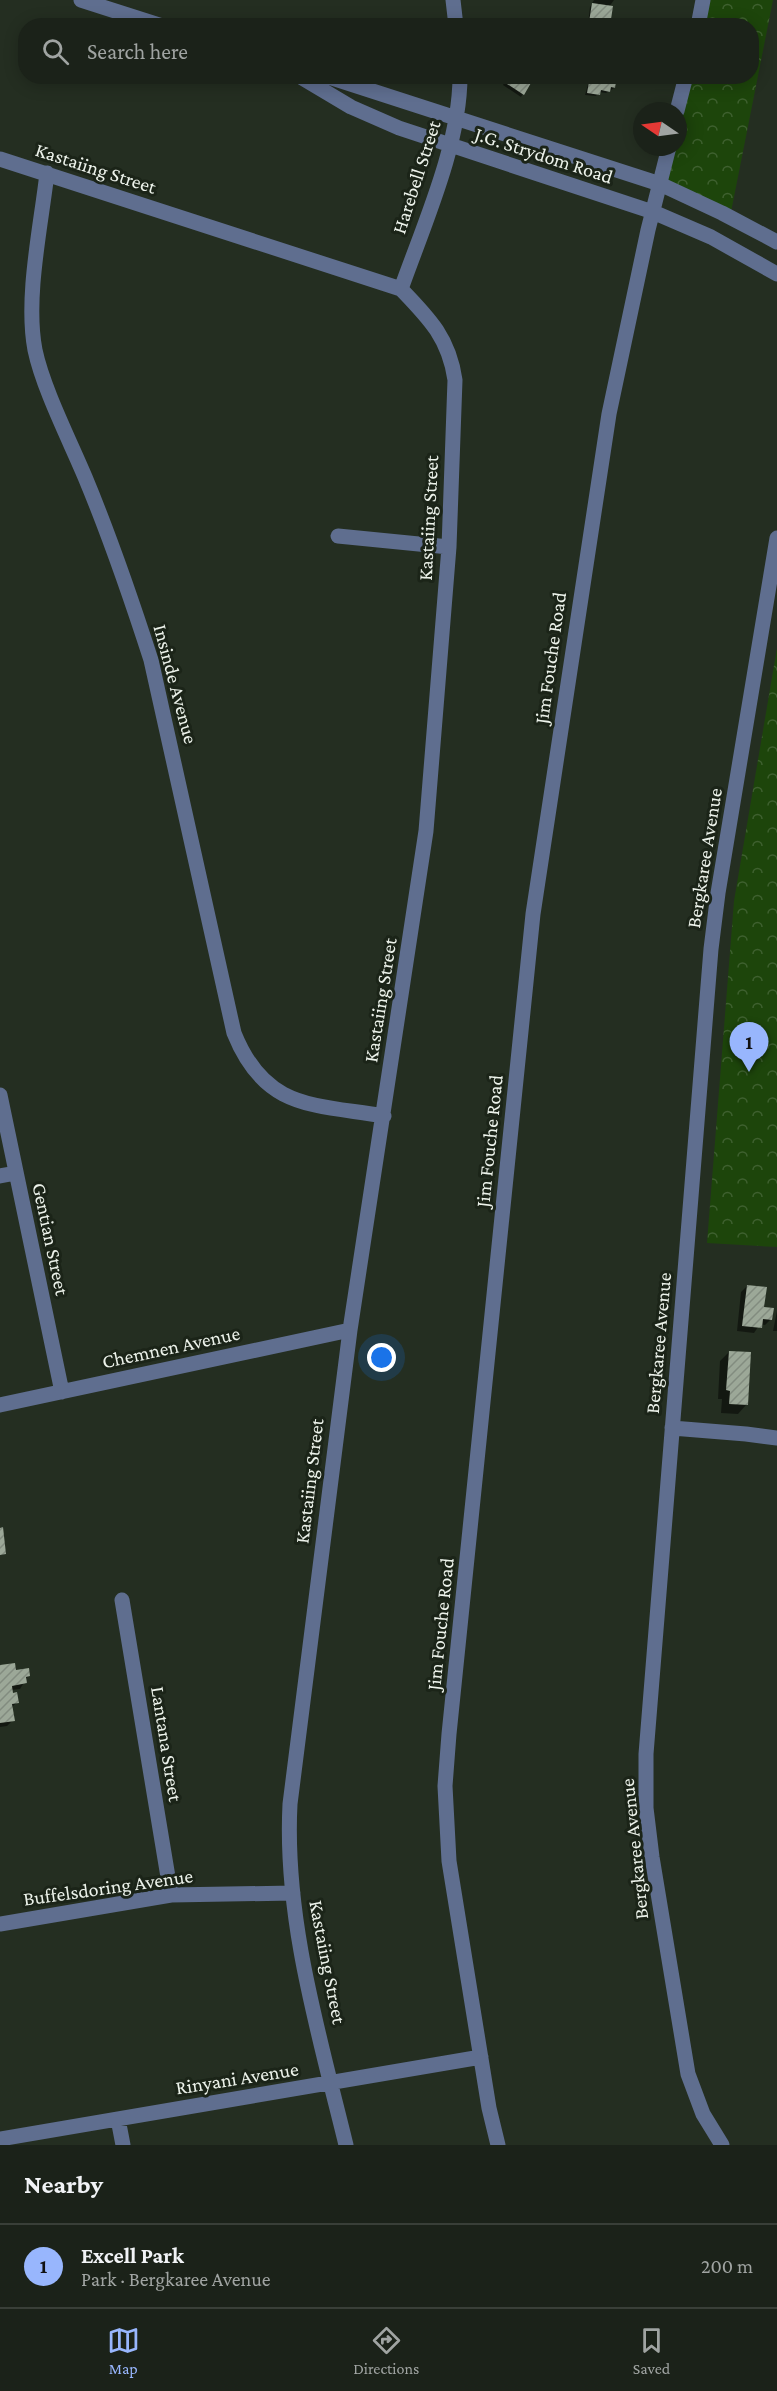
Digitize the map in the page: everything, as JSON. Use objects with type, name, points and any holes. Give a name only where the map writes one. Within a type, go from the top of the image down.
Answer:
[{"type":"street","points":[[81,0],[137,18]]},
{"type":"street","points":[[453,0],[455,18]]},
{"type":"street","points":[[700,18],[704,0]]},
{"type":"street","name":"J.G. Strydom Road","points":[[313,84],[376,119],[449,146],[652,212],[711,237],[777,274]]},
{"type":"street","name":"J.G. Strydom Road","points":[[347,84],[458,117],[660,184],[777,242]]},
{"type":"street","name":"Harebell Street","points":[[401,289],[458,117],[460,84]]},
{"type":"street","points":[[679,102],[684,84]]},
{"type":"street","name":"Jim Fouche Road","points":[[498,2145],[449,1861],[445,1786],[449,1734],[533,914],[595,492],[620,357],[667,156]]},
{"type":"street","name":"Kastaiing Street","points":[[0,159],[401,289],[432,322],[448,347],[453,362],[455,380],[449,547],[426,831],[350,1330],[290,1804],[289,1849],[293,1893],[310,1994],[346,2145]]},
{"type":"street","name":"Insinde Avenue","points":[[47,173],[32,321],[36,351],[46,382],[132,600],[151,660],[234,1034],[249,1065],[270,1088],[308,1103],[384,1116]]},
{"type":"street","points":[[338,536],[449,547]]},
{"type":"street","name":"Bergkaree Avenue","points":[[722,2145],[703,2114],[688,2074],[657,1890],[646,1808],[646,1754],[711,949],[718,893],[777,538]]},
{"type":"street","name":"Gentian Street","points":[[0,1095],[63,1392]]},
{"type":"street","points":[[0,1176],[16,1173]]},
{"type":"street","name":"Chemnen Avenue","points":[[0,1405],[350,1330]]},
{"type":"street","points":[[672,1428],[777,1438]]},
{"type":"street","name":"Lantana Street","points":[[122,1600],[171,1895]]},
{"type":"street","name":"Buffelsdoring Avenue","points":[[0,1924],[171,1895],[293,1893]]},
{"type":"street","name":"Rinyani Avenue","points":[[0,2139],[482,2056]]},
{"type":"street","points":[[118,2119],[123,2145]]},
{"type":"green space","points":[[701,0],[773,0],[759,71],[759,18],[697,18]]},
{"type":"green space","points":[[684,84],[756,84],[730,217],[661,184],[667,156],[687,156],[687,102],[680,102]]},
{"type":"green space","points":[[777,648],[777,1247],[707,1243],[734,901]]},
{"type":"building","points":[[592,3],[613,6],[611,18],[590,18]]},
{"type":"building","points":[[507,84],[530,84],[524,95]]},
{"type":"building","points":[[589,84],[616,84],[615,88],[611,87],[610,92],[601,90],[600,95],[587,93]]},
{"type":"building","points":[[747,1285],[767,1287],[764,1307],[774,1308],[772,1320],[763,1319],[762,1328],[742,1326]]},
{"type":"building","points":[[729,1351],[751,1352],[748,1405],[729,1404],[730,1391],[726,1390]]},
{"type":"building","points":[[3,1527],[6,1554],[0,1555],[0,1528]]},
{"type":"building","points":[[15,1663],[16,1670],[29,1668],[30,1676],[26,1677],[27,1683],[12,1686],[13,1693],[17,1692],[19,1703],[12,1704],[15,1721],[0,1723],[0,1665]]},
{"type":"place","name":"Excell Park","points":[[749,1072]]}]
